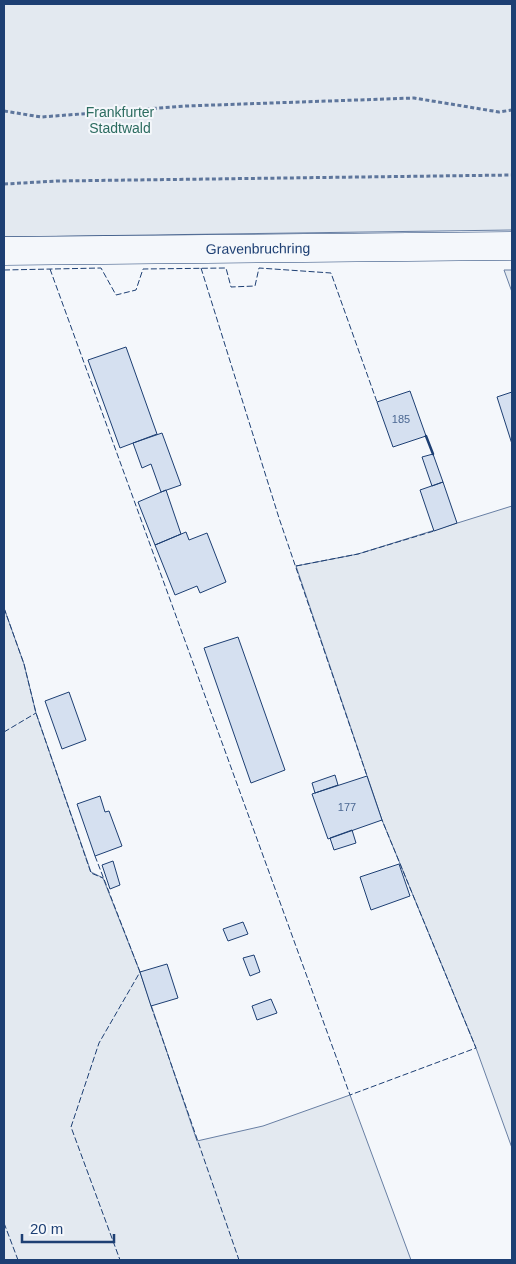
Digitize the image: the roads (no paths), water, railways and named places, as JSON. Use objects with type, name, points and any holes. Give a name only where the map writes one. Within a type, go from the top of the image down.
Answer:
[{"type":"street","name":"Gravenbruchring","points":[[4,251],[512,246]]},
{"type":"park label","name":"Frankfurter Stadtwald","points":[[120,120]]}]
